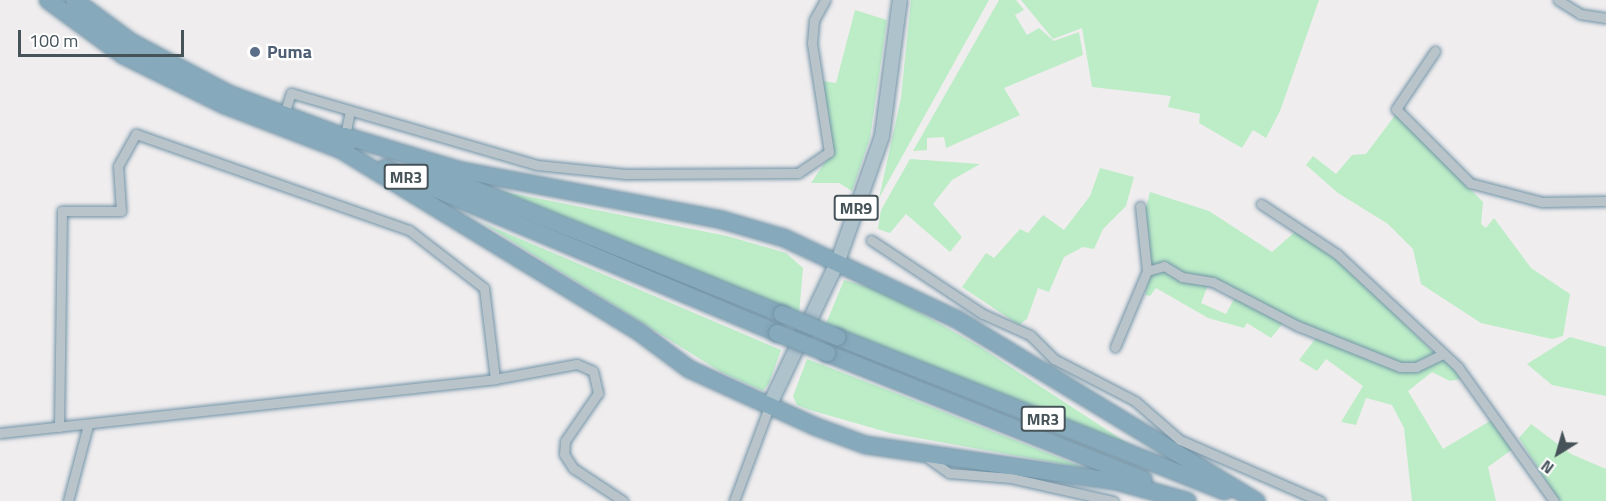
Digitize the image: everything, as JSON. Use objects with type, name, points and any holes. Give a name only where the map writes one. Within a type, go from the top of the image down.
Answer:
[{"type":"highway","name":"MR3","points":[[48,0],[123,55],[225,105],[341,142],[782,314],[1248,501]]},
{"type":"highway","name":"MR3","points":[[74,0],[131,42],[229,94],[284,114],[341,142],[777,333],[1198,501]]},
{"type":"highway","points":[[341,142],[458,170],[722,220],[838,261],[958,321],[1256,501]]},
{"type":"highway","points":[[341,142],[638,331],[689,369],[866,445],[1119,482],[1187,501]]},
{"type":"main road","name":"MR9","points":[[770,404],[838,261],[882,136],[897,53],[900,0]]},
{"type":"street","points":[[284,114],[291,93],[537,165],[626,174],[798,173],[829,152],[812,43],[814,20],[825,0]]},
{"type":"street","points":[[1558,0],[1580,14],[1606,18]]},
{"type":"street","points":[[1435,51],[1396,108],[1470,183],[1542,202],[1606,201]]},
{"type":"street","points":[[341,142],[350,110]]},
{"type":"street","points":[[59,427],[62,211],[121,211],[118,165],[136,134],[409,230],[484,288],[495,379]]},
{"type":"street","points":[[1262,204],[1337,254],[1477,388],[1554,501]]},
{"type":"street","points":[[1115,347],[1147,271],[1140,206]]},
{"type":"street","points":[[871,240],[983,314],[1030,335],[1054,359],[1135,401],[1180,440],[1320,501]]},
{"type":"street","points":[[1147,271],[1164,266],[1182,277],[1213,282],[1400,367],[1416,367],[1443,354]]},
{"type":"street","points":[[0,433],[495,379],[577,364],[593,371],[598,393],[565,441],[564,454],[573,468],[623,501]]},
{"type":"street","points":[[734,501],[770,404]]},
{"type":"street","points":[[68,501],[88,425]]},
{"type":"street","points":[[920,452],[949,473],[1011,478],[1113,501]]},
{"type":"green space","points":[[911,0],[989,0],[879,198],[901,98]]},
{"type":"green space","points":[[999,0],[1016,0],[1024,10],[1015,15],[1027,35],[1039,28],[1054,41],[1079,32],[1083,55],[1004,88],[1020,115],[946,148],[944,137],[927,138],[927,150],[913,151]]},
{"type":"green space","points":[[1021,0],[1319,0],[1280,111],[1266,138],[1253,130],[1242,148],[1199,123],[1200,114],[1168,107],[1171,96],[1092,87],[1082,28],[1053,39]]},
{"type":"green space","points":[[855,10],[887,20],[870,138],[852,191],[839,183],[811,183],[833,150],[823,81],[836,83]]},
{"type":"green space","points":[[1396,114],[1483,202],[1481,224],[1486,228],[1494,218],[1531,268],[1570,294],[1563,336],[1552,339],[1481,323],[1421,284],[1413,249],[1388,224],[1338,193],[1306,165],[1313,156],[1336,174],[1352,155],[1366,154]]},
{"type":"green space","points":[[910,159],[980,164],[952,180],[933,204],[962,237],[950,252],[906,214],[890,233],[878,229],[881,210]]},
{"type":"green space","points":[[1100,168],[1134,177],[1126,206],[1103,229],[1094,249],[1083,247],[1064,257],[1049,292],[1038,288],[1027,319],[1019,325],[962,287],[986,253],[994,258],[1020,229],[1028,233],[1043,215],[1064,230],[1090,196]]},
{"type":"green space","points":[[501,191],[727,236],[786,253],[803,268],[799,315]]},
{"type":"green space","points":[[1150,192],[1209,211],[1272,252],[1297,230],[1341,260],[1435,354],[1407,366],[1185,275],[1167,263],[1150,267],[1145,212]]},
{"type":"green space","points":[[483,223],[781,350],[769,383],[763,391],[721,372]]},
{"type":"green space","points":[[1163,268],[1208,285],[1201,303],[1226,314],[1234,299],[1242,300],[1284,322],[1271,338],[1247,323],[1244,328],[1208,318],[1156,288],[1150,296],[1145,295],[1149,274]]},
{"type":"green space","points":[[844,280],[882,291],[977,345],[1144,454],[825,326]]},
{"type":"green space","points":[[1570,337],[1606,347],[1606,396],[1552,385],[1527,364]]},
{"type":"green space","points":[[1316,338],[1395,369],[1413,372],[1443,359],[1466,378],[1450,381],[1432,372],[1408,391],[1443,449],[1495,418],[1514,448],[1488,467],[1496,501],[1412,501],[1404,428],[1392,405],[1366,398],[1356,425],[1341,422],[1363,386],[1326,359],[1317,371],[1299,360]]},
{"type":"green space","points":[[807,359],[1085,468],[890,433],[797,405],[793,396]]},
{"type":"green space","points":[[1531,424],[1571,454],[1606,469],[1606,501],[1559,501],[1519,438]]},
{"type":"place","name":"Puma","points":[[255,52]]}]
